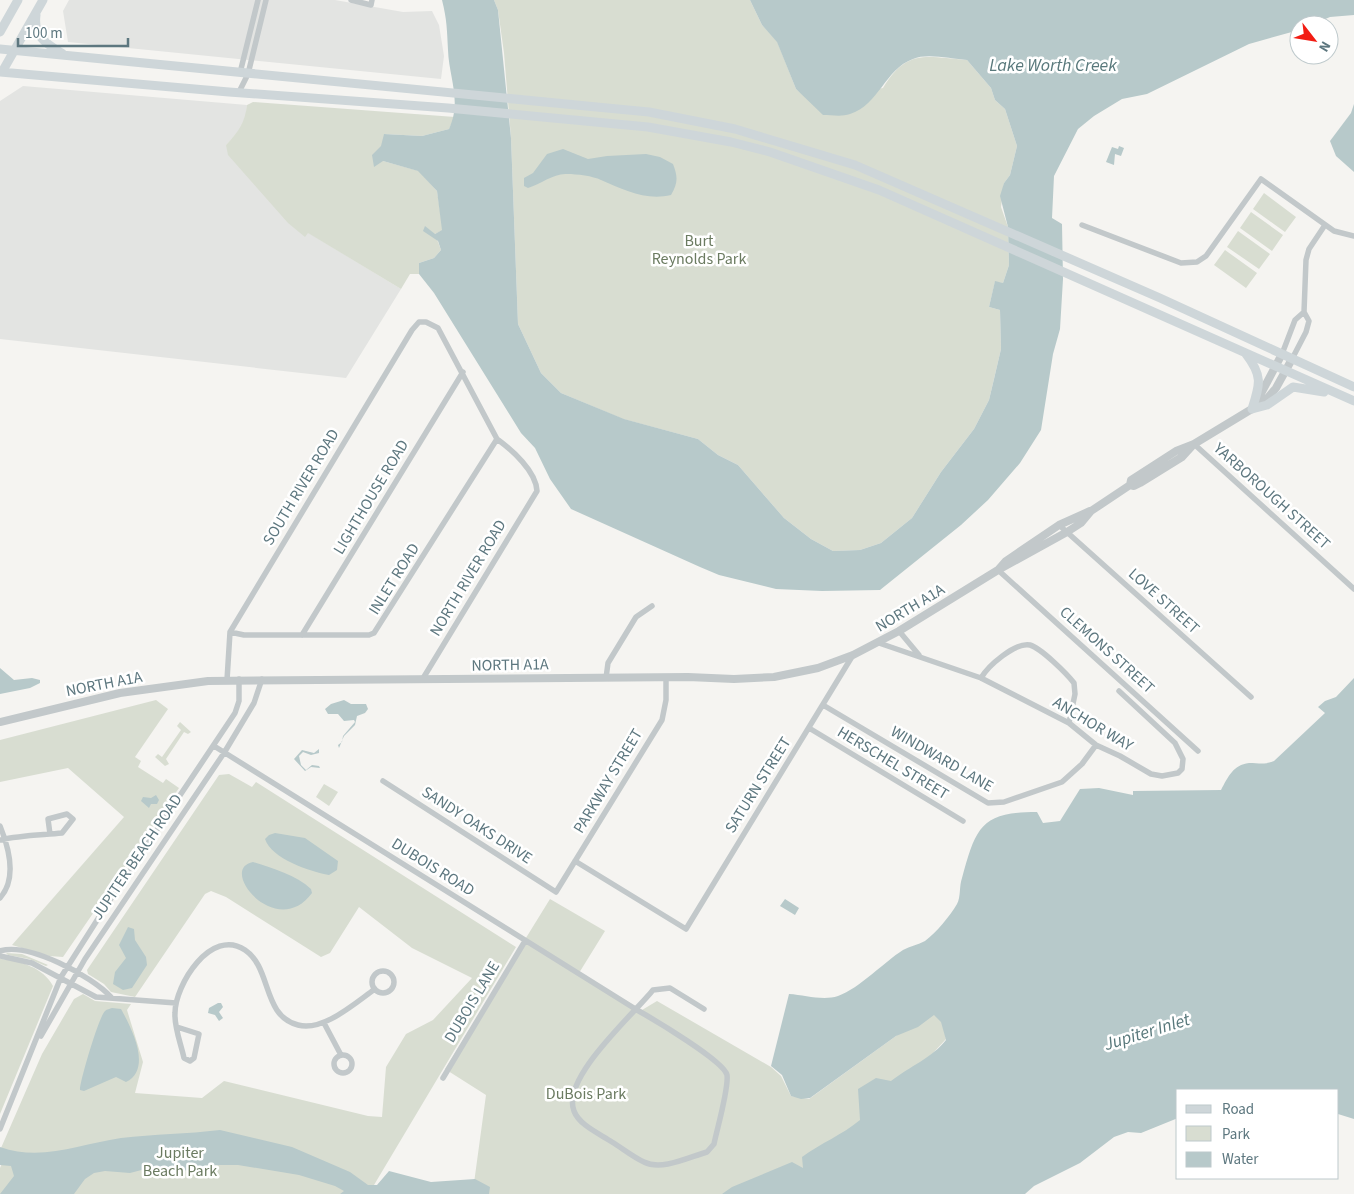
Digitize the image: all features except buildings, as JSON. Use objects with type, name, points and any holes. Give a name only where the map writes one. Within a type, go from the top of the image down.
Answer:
[{"type":"main road","points":[[0,32],[18,0]]},
{"type":"main road","points":[[43,0],[1,73],[523,114],[656,128],[731,142],[770,152],[848,178],[1073,275],[1354,401]]},
{"type":"main road","points":[[36,12],[35,22],[39,36],[65,56]]},
{"type":"main road","points":[[0,49],[446,94],[648,112],[766,137],[855,165],[1071,258],[1354,387]]},
{"type":"main road","points":[[1244,352],[1255,366],[1259,378],[1252,409],[1268,405],[1293,387],[1342,396]]},
{"type":"street","points":[[244,74],[258,0]]},
{"type":"street","points":[[239,92],[266,0]]},
{"type":"street","points":[[351,0],[371,2]]},
{"type":"street","points":[[1082,225],[1181,263],[1197,262],[1206,256],[1261,179],[1334,231],[1354,236]]},
{"type":"street","points":[[1292,359],[1306,332],[1309,321],[1304,312],[1307,254],[1325,225]]},
{"type":"street","points":[[1282,354],[1295,320],[1304,312]]},
{"type":"street","name":"SOUTH RIVER ROAD","points":[[227,680],[230,632],[412,330],[420,322],[426,322],[438,328],[462,372]]},
{"type":"street","name":"NORTH A1A","points":[[1252,409],[1282,354]]},
{"type":"street","name":"NORTH A1A","points":[[998,570],[1006,561],[1059,525],[1092,511],[1130,485],[1131,480],[1154,464],[1176,451],[1194,444],[1271,396],[1292,359]]},
{"type":"street","points":[[462,372],[497,439]]},
{"type":"street","name":"LIGHTHOUSE ROAD","points":[[302,635],[462,372]]},
{"type":"street","name":"INLET ROAD","points":[[230,632],[244,635],[369,635],[378,630],[497,439]]},
{"type":"street","name":"NORTH RIVER ROAD","points":[[422,680],[537,491],[536,483],[532,476],[511,449],[497,439]]},
{"type":"street","name":"YARBOROUGH STREET","points":[[1194,444],[1354,589]]},
{"type":"street","name":"NORTH A1A","points":[[0,722],[120,693],[239,679],[734,679],[774,677],[818,668],[879,643],[998,570],[1067,532],[1081,523],[1092,511]]},
{"type":"street","name":"LOVE STREET","points":[[1059,525],[1251,697]]},
{"type":"street","name":"CLEMONS STREET","points":[[998,570],[1198,751]]},
{"type":"street","points":[[606,678],[608,663],[636,617],[652,606]]},
{"type":"street","points":[[900,631],[920,656]]},
{"type":"street","name":"ANCHOR WAY","points":[[879,643],[981,678],[1069,723],[1096,746],[1157,776],[1173,775],[1182,769],[1183,759],[1175,743],[1119,691]]},
{"type":"street","points":[[981,678],[993,662],[1023,645],[1033,646],[1074,683],[1075,694],[1069,723]]},
{"type":"street","name":"SATURN STREET","points":[[576,861],[686,928],[853,655]]},
{"type":"street","name":"PARKWAY STREET","points":[[556,892],[662,720],[666,700],[666,678]]},
{"type":"street","name":"JUPITER BEACH ROAD","points":[[0,1130],[61,977],[214,746],[237,707],[239,679]]},
{"type":"street","name":"JUPITER BEACH ROAD","points":[[33,1051],[77,972],[224,752],[254,703],[262,679]]},
{"type":"street","name":"WINDWARD LANE","points":[[823,705],[988,803],[1004,802],[1062,782],[1082,764],[1096,746]]},
{"type":"street","name":"HERSCHEL STREET","points":[[809,728],[963,820]]},
{"type":"street","name":"DUBOIS ROAD","points":[[214,746],[684,1039],[724,1069],[727,1079],[714,1144],[707,1152],[667,1164],[645,1163],[588,1126],[574,1111],[572,1100],[574,1090],[589,1064],[637,1010]]},
{"type":"street","name":"SANDY OAKS DRIVE","points":[[383,781],[556,892]]},
{"type":"street","points":[[2,839],[50,834],[62,832],[73,820],[67,814],[48,820],[50,834]]},
{"type":"street","points":[[0,826],[10,877],[9,884],[0,898]]},
{"type":"street","name":"DUBOIS LANE","points":[[443,1078],[525,941]]},
{"type":"street","points":[[178,1027],[199,1034],[194,1058],[190,1061],[184,1058],[174,1014],[176,1003],[188,976],[203,955],[220,946],[233,946],[245,950],[259,966],[270,999],[285,1020],[307,1027],[324,1023],[375,989]]},
{"type":"street","points":[[0,951],[6,949],[23,951],[67,967],[101,986],[111,997]]},
{"type":"street","points":[[0,956],[32,963],[71,982],[96,997],[176,1003]]},
{"type":"street","points":[[637,1010],[653,990],[670,988],[704,1009]]},
{"type":"street","points":[[324,1023],[341,1055]]},
{"type":"shaded area","points":[[69,0],[335,0],[403,12],[432,11],[439,25],[444,56],[441,79],[68,42],[63,11]]},
{"type":"shaded area","points":[[23,86],[247,105],[246,117],[240,130],[226,145],[299,227],[401,289],[346,378],[0,339],[0,101]]},
{"type":"green space","name":"Burt Reynolds Park","points":[[494,0],[750,0],[762,25],[777,41],[796,89],[810,101],[883,88],[900,66],[909,61],[929,57],[967,60],[991,88],[995,100],[1005,109],[1017,146],[1010,175],[1004,183],[1001,207],[1008,227],[1009,265],[1003,283],[995,282],[989,307],[1000,310],[1001,349],[989,400],[974,429],[941,472],[912,518],[881,543],[860,550],[833,551],[811,539],[784,518],[738,465],[718,455],[698,439],[623,419],[561,393],[541,373],[518,324],[511,138],[504,53],[498,10]]},
{"type":"green space","points":[[253,102],[455,117],[449,129],[422,136],[384,134],[383,161],[419,171],[437,191],[443,230],[435,234],[441,250],[434,258],[419,263],[419,274],[410,274],[401,289],[308,233],[305,237],[288,223],[228,155],[226,145],[240,127],[245,117],[247,105]]},
{"type":"green space","points":[[1264,193],[1296,217],[1285,232],[1253,209]]},
{"type":"green space","points":[[1251,212],[1283,235],[1272,251],[1240,228]]},
{"type":"green space","points":[[1238,231],[1270,254],[1259,269],[1227,247]]},
{"type":"green space","points":[[1225,250],[1257,273],[1246,288],[1214,265]]},
{"type":"green space","points":[[156,700],[168,709],[135,757],[141,761],[138,767],[163,783],[166,779],[179,788],[63,957],[49,956],[12,945],[124,817],[68,768],[0,782],[0,740]]},
{"type":"green space","points":[[180,722],[191,732],[188,734],[184,732],[166,759],[169,764],[165,766],[155,757],[158,754],[162,757],[181,730],[177,726]]},
{"type":"green space","points":[[229,774],[252,787],[256,782],[516,947],[374,1185],[368,1185],[375,1190],[425,1194],[0,1194],[0,1168],[7,1151],[1,1148],[42,1054],[74,999],[83,994],[95,1001],[131,1004],[127,1010],[143,1062],[135,1093],[202,1098],[224,1081],[368,1116],[382,1117],[386,1067],[406,1034],[433,1020],[472,978],[412,948],[359,907],[330,953],[321,957],[226,897],[211,891],[205,894],[135,997],[111,992],[104,984],[88,974],[87,970],[219,775]]},
{"type":"green space","points":[[324,784],[338,792],[329,806],[316,797]]},
{"type":"green space","name":"DuBois Park","points":[[550,899],[605,931],[579,973],[642,1010],[657,1001],[771,1067],[781,1076],[791,1096],[809,1099],[907,1028],[934,1014],[942,1021],[946,1039],[897,1092],[804,1169],[785,1194],[459,1194],[474,1183],[486,1095],[445,1069]]},
{"type":"green space","points":[[6,953],[22,954],[48,965],[46,966]]},
{"type":"green space","points":[[0,959],[30,966],[44,974],[53,986],[0,1114]]},
{"type":"water","name":"Lake Worth Creek","points":[[442,0],[494,0],[498,10],[511,138],[518,324],[541,373],[561,393],[624,419],[698,439],[718,455],[738,465],[784,518],[811,539],[833,551],[860,550],[881,543],[912,518],[941,472],[974,429],[989,400],[1001,349],[1000,310],[989,307],[995,281],[1003,283],[1009,265],[1008,227],[1000,196],[1004,183],[1010,175],[1017,146],[1005,109],[995,100],[991,88],[967,60],[932,56],[913,59],[895,71],[868,103],[860,109],[844,115],[823,115],[796,89],[777,42],[762,25],[750,0],[1354,0],[1354,15],[1289,15],[1289,33],[1249,44],[1147,94],[1122,99],[1094,116],[1078,129],[1054,176],[1052,218],[1062,224],[1063,279],[1060,329],[1053,354],[1041,430],[1020,463],[988,500],[961,525],[880,590],[822,591],[776,589],[719,575],[571,509],[550,479],[535,448],[521,433],[434,293],[419,274],[419,263],[434,258],[441,250],[438,241],[423,231],[425,226],[435,234],[442,230],[437,191],[418,171],[383,161],[374,167],[372,155],[381,146],[384,134],[422,136],[449,129],[453,119],[455,99],[449,60],[446,19]]},
{"type":"water","points":[[1354,104],[1354,172],[1336,156],[1330,141],[1351,113]]},
{"type":"water","points":[[1119,146],[1124,148],[1121,156],[1115,154],[1114,165],[1106,162],[1112,147],[1118,149]]},
{"type":"water","points":[[563,149],[588,159],[646,154],[660,157],[673,164],[676,173],[675,187],[671,195],[644,196],[594,177],[567,174],[552,177],[528,188],[524,186],[524,178],[533,173],[547,154]]},
{"type":"water","points":[[0,668],[14,680],[32,678],[40,680],[40,683],[30,688],[0,694]]},
{"type":"water","name":"Jupiter Inlet","points":[[1354,678],[1354,1119],[1339,1114],[1339,1089],[1176,1089],[1176,1119],[1141,1133],[1128,1132],[1114,1137],[1080,1163],[1034,1186],[1025,1194],[722,1194],[732,1187],[792,1162],[803,1168],[802,1157],[860,1120],[858,1089],[876,1078],[891,1081],[928,1057],[946,1040],[941,1022],[934,1015],[918,1027],[896,1036],[810,1098],[801,1099],[791,1096],[782,1075],[771,1066],[789,994],[820,998],[838,996],[855,987],[903,950],[929,938],[951,914],[957,904],[961,881],[972,846],[977,835],[992,819],[1004,815],[1037,812],[1043,823],[1060,821],[1080,789],[1099,788],[1133,795],[1133,791],[1221,790],[1232,772],[1239,766],[1249,763],[1274,761],[1325,713],[1318,707],[1325,701],[1336,697]]},
{"type":"water","points":[[344,700],[351,704],[366,704],[368,709],[365,713],[357,716],[355,725],[342,740],[343,736],[355,722],[354,720],[344,721],[338,714],[328,714],[325,709],[331,704]]},
{"type":"water","points":[[319,749],[319,753],[311,755],[303,752],[299,756],[301,765],[306,770],[312,765],[319,766],[320,768],[311,767],[305,771],[294,759],[302,750],[314,753]]},
{"type":"water","points":[[156,795],[159,800],[157,804],[151,804],[149,808],[141,801],[143,797],[151,798]]},
{"type":"water","points":[[275,833],[305,838],[338,861],[337,870],[329,875],[302,867],[283,858],[269,846],[265,839]]},
{"type":"water","points":[[253,862],[291,876],[305,884],[311,889],[312,893],[298,906],[283,909],[268,906],[256,898],[247,888],[242,877],[244,867]]},
{"type":"water","points":[[785,899],[799,908],[795,915],[780,906]]},
{"type":"water","points":[[128,927],[134,929],[135,940],[146,957],[147,965],[132,988],[123,990],[113,984],[115,972],[126,958],[119,945]]},
{"type":"water","points":[[221,1003],[223,1007],[219,1012],[223,1018],[219,1021],[215,1015],[208,1013],[209,1008]]},
{"type":"water","points":[[112,1008],[121,1009],[130,1026],[137,1047],[138,1068],[134,1076],[126,1082],[116,1077],[84,1091],[80,1090],[98,1025],[105,1011]]},
{"type":"water","name":"Jupiter Beach Park","points":[[220,1130],[292,1147],[350,1172],[368,1185],[377,1185],[389,1171],[431,1182],[475,1179],[490,1187],[489,1194],[340,1194],[344,1191],[335,1186],[299,1175],[238,1165],[208,1165],[191,1171],[153,1167],[130,1173],[105,1171],[94,1173],[85,1179],[74,1194],[0,1194],[14,1176],[11,1166],[0,1165],[0,1147],[31,1153],[46,1152],[121,1138]]}]
